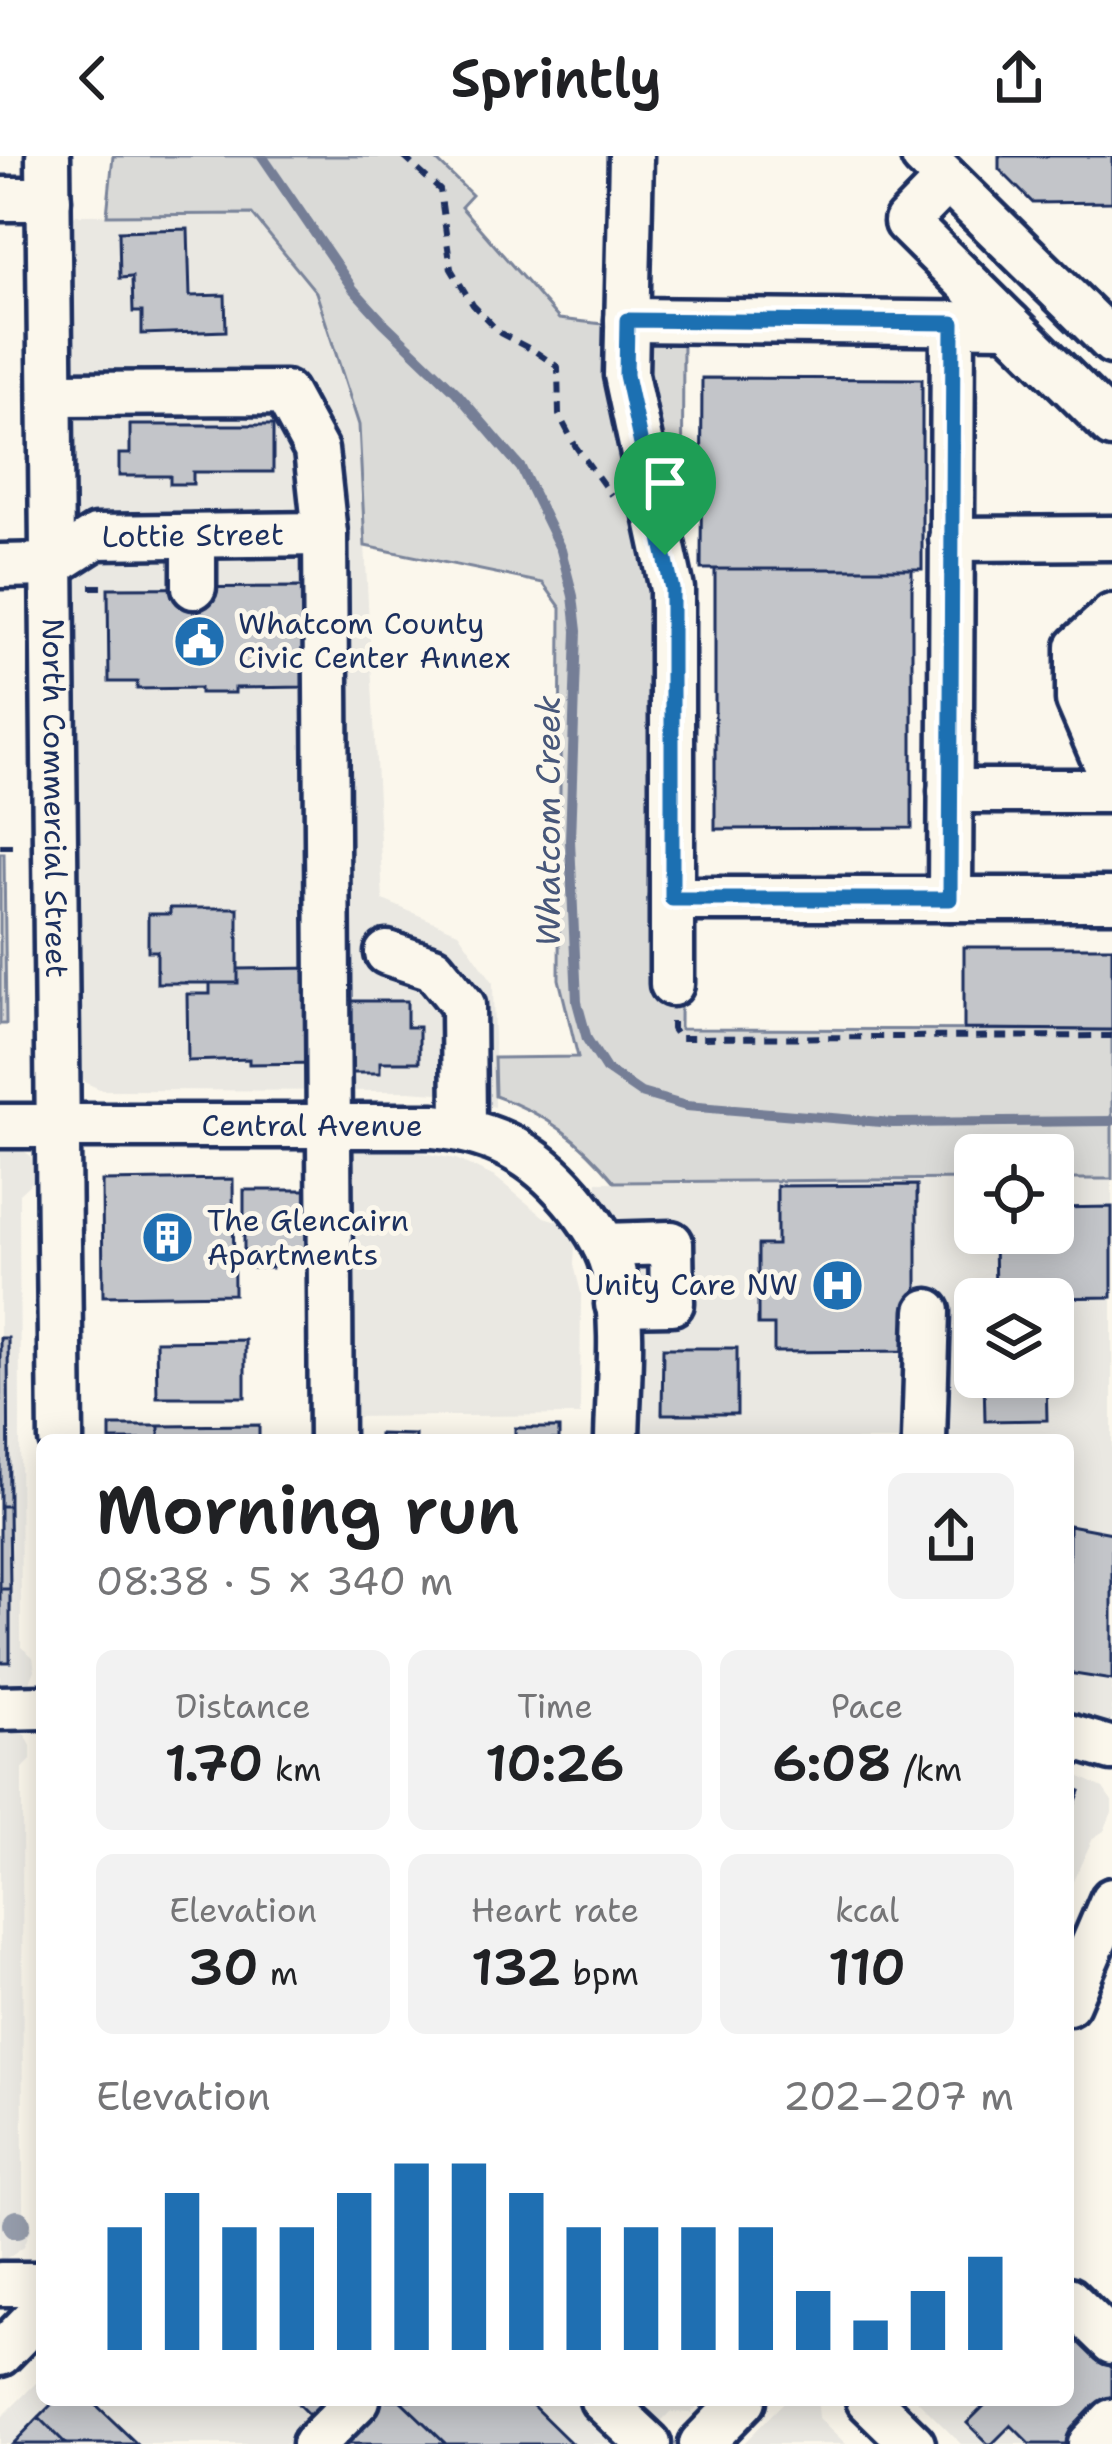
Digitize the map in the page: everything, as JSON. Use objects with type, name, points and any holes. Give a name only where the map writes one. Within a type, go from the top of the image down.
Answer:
[{"type":"street","name":"North Commercial Street","points":[[48,156],[61,1434]]},
{"type":"street","points":[[631,156],[626,375],[672,589],[672,984]]},
{"type":"street","points":[[1112,342],[935,164],[906,222],[1112,426]]},
{"type":"street","points":[[0,199],[49,199]]},
{"type":"street","points":[[627,320],[1009,324]]},
{"type":"street","points":[[950,899],[953,323]]},
{"type":"street","points":[[51,394],[285,393],[316,450],[325,534],[331,1434]]},
{"type":"street","name":"Lottie Street","points":[[0,566],[52,565],[96,537],[325,534]]},
{"type":"street","points":[[194,536],[194,587]]},
{"type":"street","points":[[951,538],[1112,538]]},
{"type":"street","points":[[1111,781],[1078,700],[1078,646],[1112,616]]},
{"type":"street","points":[[1111,781],[1112,659]]},
{"type":"street","points":[[950,791],[1111,781]]},
{"type":"street","points":[[672,899],[1112,899]]},
{"type":"street","points":[[387,952],[434,968],[463,1004],[464,1129]]},
{"type":"street","name":"Central Avenue","points":[[0,1126],[464,1129],[521,1153],[565,1190],[597,1233]]},
{"type":"street","points":[[597,1233],[671,1243],[672,1303],[617,1304]]},
{"type":"street","points":[[597,1233],[614,1273],[617,1434]]},
{"type":"street","points":[[924,1434],[928,1310]]},
{"type":"street","points":[[0,1708],[36,1707]]},
{"type":"street","points":[[1074,1738],[1112,1749]]},
{"type":"street","points":[[1074,1989],[1112,1900]]},
{"type":"street","points":[[0,2284],[36,2284]]},
{"type":"street","points":[[1074,2305],[1112,2342]]},
{"type":"street","points":[[0,2354],[36,2317]]},
{"type":"street","points":[[314,2444],[352,2406]]},
{"type":"street","points":[[608,2406],[649,2444]]},
{"type":"street","points":[[706,2442],[739,2406]]},
{"type":"street","points":[[874,2406],[913,2444]]},
{"type":"street","points":[[1090,2444],[1112,2421]]},
{"type":"path","points":[[403,156],[440,190],[451,269],[473,305],[500,333],[558,367],[560,415],[576,447],[610,492],[616,514]]},
{"type":"path","points":[[90,587],[103,587]]},
{"type":"path","points":[[0,846],[12,846]]},
{"type":"path","points":[[672,1029],[678,1038],[1112,1036]]},
{"type":"shaded area","points":[[113,156],[432,156],[472,195],[461,207],[559,319],[683,333],[680,1029],[1112,1030],[1112,1179],[1074,1179],[1074,1134],[954,1134],[954,1179],[615,1182],[561,1130],[495,1096],[494,1058],[578,1057],[559,979],[561,608],[543,583],[365,546],[359,425],[316,292],[252,214],[107,215]]},
{"type":"shaded area","points":[[252,214],[316,292],[359,425],[383,900],[458,932],[493,982],[495,1107],[409,1091],[102,1090],[81,1076],[74,215]]},
{"type":"shaded area","points":[[0,853],[4,853],[6,1024],[0,1024]]},
{"type":"shaded area","points":[[21,1149],[31,1156],[32,1182],[19,1194],[21,1647],[33,1657],[35,1670],[22,1687],[0,1687],[0,1150]]},
{"type":"shaded area","points":[[412,1151],[456,1159],[495,1177],[544,1217],[564,1223],[575,1244],[581,1293],[580,1415],[337,1417],[337,1152]]},
{"type":"shaded area","points":[[954,1179],[954,1254],[1074,1254],[1074,1179],[1112,1179],[1112,1720],[1074,1715],[1074,1434],[639,1434],[644,1429],[644,1308],[638,1268],[624,1234],[595,1198],[597,1182]]},
{"type":"shaded area","points":[[18,1730],[31,1746],[31,1760],[22,1769],[23,2218],[32,2227],[24,2246],[0,2263],[0,1735]]},
{"type":"shaded area","points":[[1074,1774],[1103,1788],[1112,1801],[1104,1831],[1093,1838],[1074,1879]]},
{"type":"shaded area","points":[[1074,2276],[1112,2313],[1112,2444],[961,2444],[923,2406],[1074,2406]]},
{"type":"shaded area","points":[[36,2383],[36,2406],[698,2406],[691,2413],[670,2412],[639,2444],[0,2444],[0,2419]]},
{"type":"shaded area","points":[[780,2406],[818,2406],[819,2418],[846,2444],[743,2444]]},
{"type":"building","points":[[999,156],[1112,156],[1112,202],[1033,203],[999,169]]},
{"type":"building","points":[[188,229],[190,296],[225,295],[226,331],[142,334],[142,312],[133,312],[132,277],[120,278],[119,231]]},
{"type":"building","points":[[702,378],[922,379],[922,569],[701,569]]},
{"type":"building","points":[[130,425],[273,425],[273,472],[193,472],[193,484],[170,484],[170,476],[119,476],[119,454],[130,454]]},
{"type":"building","points":[[715,569],[912,569],[912,828],[715,829]]},
{"type":"building","points":[[303,587],[304,687],[200,693],[200,688],[137,689],[137,682],[109,682],[108,588]]},
{"type":"building","points":[[170,908],[238,908],[238,983],[157,983],[157,951],[148,951],[148,914],[170,914]]},
{"type":"building","points":[[964,947],[1112,947],[1112,1030],[964,1029]]},
{"type":"building","points":[[319,968],[321,1063],[188,1061],[187,994],[210,994],[210,983],[238,983],[238,969]]},
{"type":"building","points":[[350,1001],[407,1001],[407,1027],[419,1027],[419,1062],[380,1062],[380,1073],[350,1073]]},
{"type":"building","name":"The Glencairn Apartments","points":[[233,1179],[234,1294],[103,1296],[102,1181]]},
{"type":"building","name":"Unity Care NW","points":[[917,1185],[917,1351],[774,1352],[774,1325],[758,1325],[758,1245],[777,1245],[777,1186]]},
{"type":"building","points":[[244,1190],[306,1190],[306,1258],[272,1259],[272,1268],[253,1268],[253,1255],[244,1255]]},
{"type":"building","points":[[1112,1207],[1112,1297],[1074,1298],[1074,1278],[995,1278],[994,1254],[1074,1254],[1074,1208]]},
{"type":"building","points":[[0,1338],[8,1338],[9,1506],[0,1506]]},
{"type":"building","points":[[245,1340],[245,1397],[157,1397],[156,1341]]},
{"type":"building","points":[[663,1348],[737,1348],[737,1414],[662,1414]]},
{"type":"building","points":[[984,1398],[1046,1398],[1047,1420],[985,1421]]},
{"type":"building","points":[[259,1425],[259,1434],[159,1434],[159,1426]]},
{"type":"building","points":[[110,1426],[159,1426],[159,1434],[110,1434]]},
{"type":"building","points":[[515,1428],[559,1428],[559,1434],[515,1434]]},
{"type":"building","points":[[0,1506],[9,1506],[10,1589],[0,1589]]},
{"type":"building","points":[[1074,1526],[1112,1533],[1112,1680],[1074,1674]]},
{"type":"building","points":[[0,1589],[10,1589],[10,1662],[0,1662]]},
{"type":"building","points":[[1074,2327],[1112,2368],[1112,2418],[1087,2444],[1030,2444],[1011,2425],[988,2444],[967,2423],[984,2406],[1074,2406]]},
{"type":"building","points":[[50,2406],[97,2406],[137,2444],[66,2444],[39,2417]]},
{"type":"building","points":[[300,2406],[321,2406],[311,2417]]},
{"type":"building","points":[[373,2406],[406,2406],[446,2444],[337,2444]]},
{"type":"building","points":[[406,2406],[533,2406],[572,2444],[446,2444]]},
{"type":"building","points":[[39,2417],[66,2444],[13,2444]]},
{"type":"waterway","name":"Whatcom Creek","points":[[262,156],[353,289],[456,392],[521,468],[561,550],[577,631],[570,840],[577,1002],[587,1039],[606,1069],[641,1093],[686,1106],[893,1123],[1112,1121]]},
{"type":"place","name":"Whatcom County Civic Center Annex","points":[[199,641]]},
{"type":"place","name":"The Glencairn Apartments","points":[[168,1238]]},
{"type":"place","name":"Unity Care NW","points":[[837,1285]]},
{"type":"route","points":[[627,320],[953,323],[950,899],[672,899],[672,589],[665,555],[626,375],[627,320]]}]
